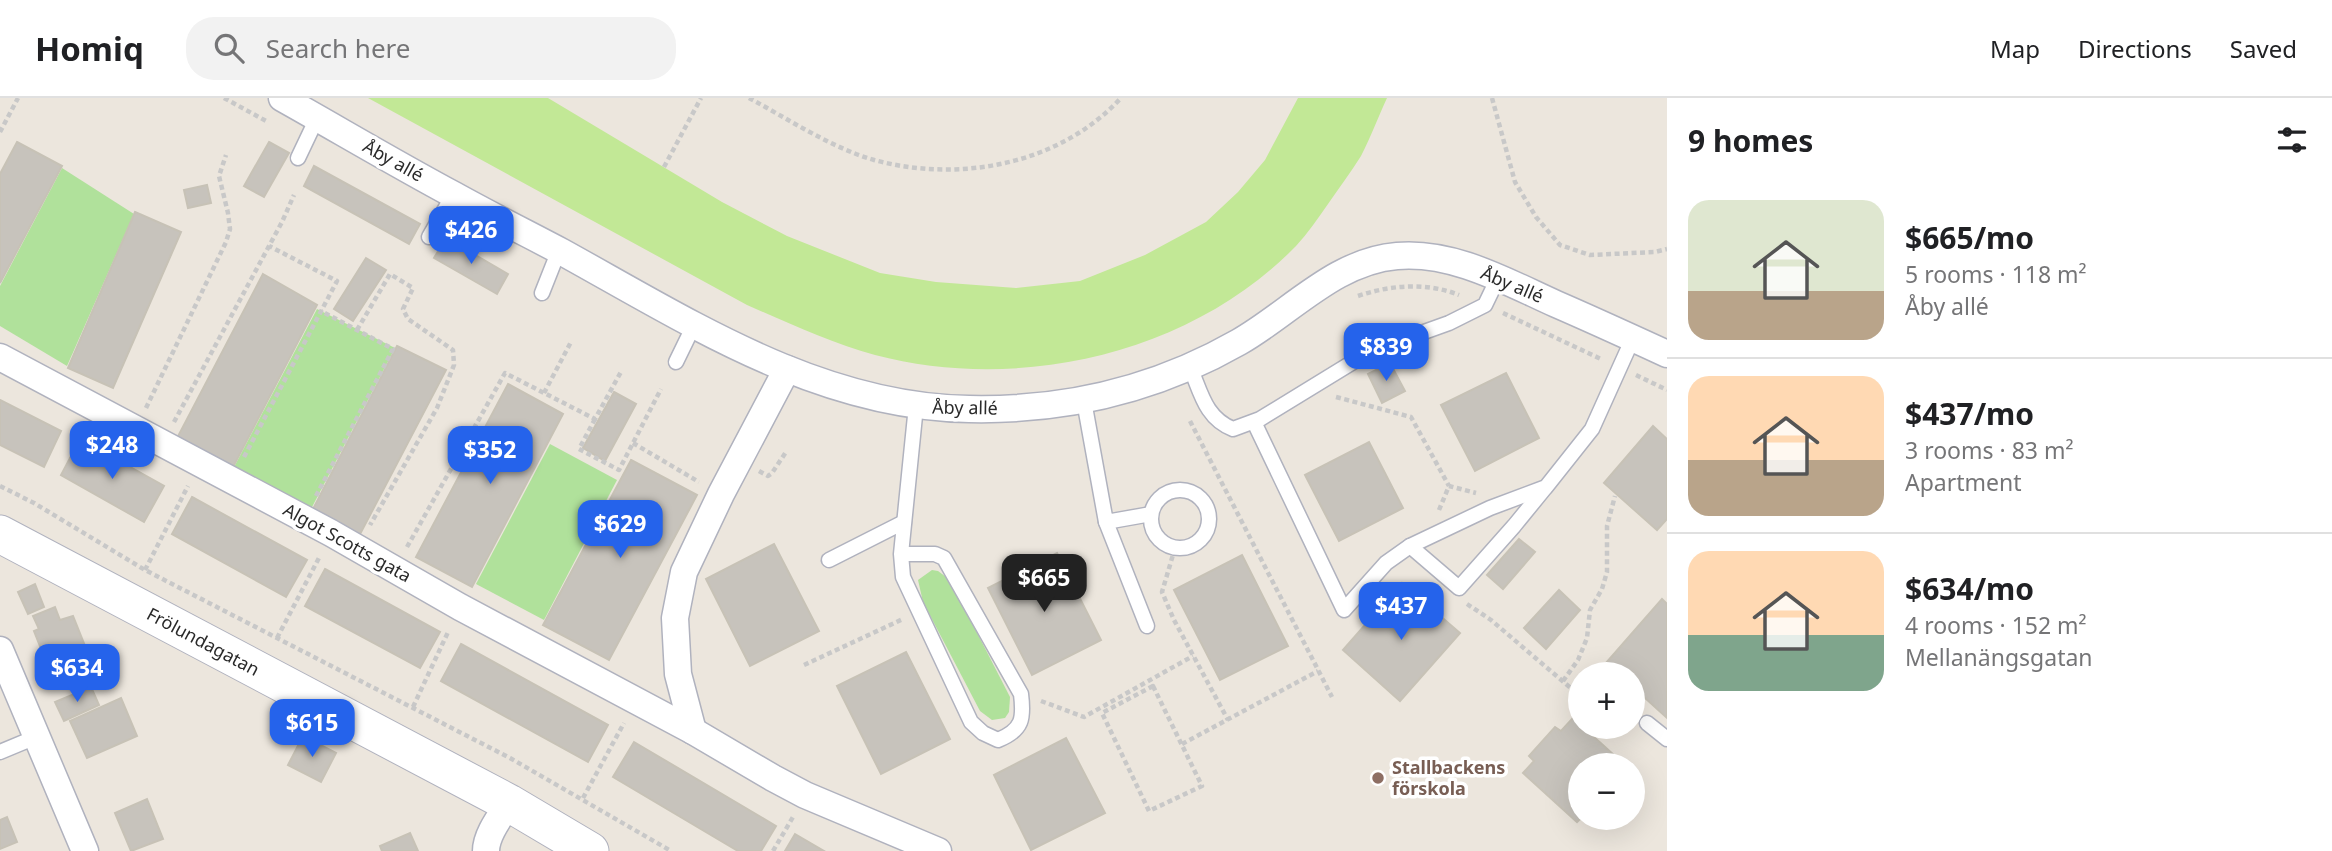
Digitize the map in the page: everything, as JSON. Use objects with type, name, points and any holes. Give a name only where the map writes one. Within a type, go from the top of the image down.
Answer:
[{"type":"street","name":"Åby allé","points":[[282,98],[453,195],[694,325],[787,369],[846,391],[916,406],[1025,409],[1084,401],[1146,384],[1190,367],[1240,342],[1326,282],[1375,260],[1397,256],[1431,257],[1499,278],[1667,354]]},
{"type":"street","name":"Algot Scotts gata","points":[[0,356],[357,547],[460,607],[694,731],[726,752],[805,794],[938,851]]},
{"type":"street","points":[[694,731],[678,674],[676,618],[684,572],[721,494],[787,369]]},
{"type":"street","name":"Frölundagatan","points":[[0,534],[509,803],[590,851]]},
{"type":"street","points":[[0,650],[85,851]]},
{"type":"street","points":[[486,851],[485,846],[495,825],[509,803]]},
{"type":"lane","points":[[298,158],[317,118]]},
{"type":"lane","points":[[429,237],[453,195]]},
{"type":"lane","points":[[542,293],[559,250]]},
{"type":"lane","points":[[1190,367],[1209,413],[1221,425],[1233,429],[1254,422],[1371,351],[1449,323],[1485,305],[1499,278]]},
{"type":"lane","points":[[676,362],[694,325]]},
{"type":"lane","points":[[1410,546],[1459,588],[1514,526],[1592,429],[1633,338]]},
{"type":"lane","points":[[1084,401],[1106,522],[1147,626]]},
{"type":"lane","points":[[901,554],[935,554],[944,558],[1021,694],[1024,717],[1012,734],[998,740],[983,733],[971,722],[903,577],[901,554],[916,406]]},
{"type":"lane","points":[[1254,422],[1344,610],[1386,563],[1410,546],[1490,508],[1546,486]]},
{"type":"lane","points":[[1188,491],[1204,503],[1209,522],[1206,532],[1194,545],[1175,548],[1166,546],[1153,532],[1151,514],[1160,497],[1169,492],[1188,491]]},
{"type":"lane","points":[[1106,522],[1151,514]]},
{"type":"lane","points":[[829,560],[904,522]]},
{"type":"lane","points":[[1647,723],[1667,739]]},
{"type":"lane","points":[[0,752],[36,737]]},
{"type":"path","points":[[0,132],[18,98]]},
{"type":"path","points":[[224,98],[306,142]]},
{"type":"path","points":[[664,167],[701,98]]},
{"type":"path","points":[[749,98],[825,139],[871,159],[921,170],[972,170],[1022,159],[1069,139],[1110,110],[1121,98]]},
{"type":"path","points":[[1492,98],[1515,182],[1536,217],[1560,244],[1590,255],[1655,252],[1667,248]]},
{"type":"path","points":[[136,428],[226,242],[230,229],[219,176],[226,155]]},
{"type":"path","points":[[163,442],[294,195]]},
{"type":"path","points":[[232,480],[337,281],[269,246]]},
{"type":"path","points":[[357,330],[390,274],[413,288],[403,309],[408,319],[453,350],[454,365],[437,408],[357,547]]},
{"type":"path","points":[[1352,299],[1403,286],[1453,292],[1667,390]]},
{"type":"path","points":[[304,519],[393,348],[321,311]]},
{"type":"path","points":[[544,393],[571,342]]},
{"type":"path","points":[[622,370],[579,449],[619,470],[661,390]]},
{"type":"path","points":[[394,569],[505,373],[595,419]]},
{"type":"path","points":[[1308,390],[1411,417],[1449,486]]},
{"type":"path","points":[[1201,393],[1181,401],[1184,409],[1332,697]]},
{"type":"path","points":[[633,443],[721,494]]},
{"type":"path","points":[[145,570],[200,463]]},
{"type":"path","points":[[0,486],[34,503],[145,570],[413,707],[583,798],[671,851]]},
{"type":"path","points":[[1563,681],[1578,660],[1587,638],[1590,610],[1602,589],[1607,572],[1607,526],[1615,496]]},
{"type":"path","points":[[277,638],[331,533]]},
{"type":"path","points":[[1175,548],[1163,592],[1193,656],[1228,720]]},
{"type":"path","points":[[1459,588],[1454,596],[1491,620],[1568,685]]},
{"type":"path","points":[[413,707],[460,607]]},
{"type":"path","points":[[804,666],[919,611]]},
{"type":"path","points":[[1021,694],[1084,717],[1193,656]]},
{"type":"path","points":[[1182,744],[1318,671]]},
{"type":"path","points":[[1153,686],[1182,744],[1202,786],[1149,811],[1101,713],[1153,686]]},
{"type":"path","points":[[583,798],[636,701]]},
{"type":"path","points":[[773,851],[805,794]]},
{"type":"green space","points":[[368,98],[548,98],[722,202],[787,236],[880,273],[936,282],[1016,288],[1080,281],[1145,255],[1206,222],[1238,192],[1265,160],[1298,98],[1387,98],[1361,156],[1317,220],[1296,246],[1254,283],[1206,314],[1155,338],[1100,355],[1044,366],[987,369],[930,366],[875,355],[778,319],[747,305]]},
{"type":"green space","points":[[62,168],[134,214],[67,366],[0,326],[0,286]]},
{"type":"green space","points":[[317,309],[395,348],[311,509],[233,469]]},
{"type":"green space","points":[[550,444],[617,480],[544,620],[476,584]]},
{"type":"green space","points":[[932,570],[950,580],[1010,697],[1009,712],[1005,718],[992,720],[980,711],[923,602],[918,580]]},
{"type":"building","points":[[17,142],[62,166],[0,283],[0,174]]},
{"type":"building","points":[[269,142],[289,153],[264,197],[244,186]]},
{"type":"building","points":[[314,166],[420,224],[409,244],[304,186]]},
{"type":"building","points":[[207,185],[211,203],[188,208],[184,190]]},
{"type":"building","points":[[135,212],[181,232],[113,388],[68,368]]},
{"type":"building","points":[[446,238],[508,274],[497,294],[434,258]]},
{"type":"building","points":[[366,258],[386,270],[353,321],[334,309]]},
{"type":"building","points":[[263,274],[317,305],[231,471],[175,442]]},
{"type":"building","points":[[397,346],[446,370],[358,538],[311,513]]},
{"type":"building","points":[[1390,363],[1405,391],[1382,403],[1368,374]]},
{"type":"building","points":[[1506,373],[1539,438],[1475,471],[1441,405]]},
{"type":"building","points":[[508,384],[563,414],[472,587],[416,557]]},
{"type":"building","points":[[614,392],[636,404],[605,461],[583,448]]},
{"type":"building","points":[[0,400],[61,431],[44,467],[0,445]]},
{"type":"building","points":[[1653,426],[1667,439],[1667,519],[1657,530],[1604,483]]},
{"type":"building","points":[[80,439],[164,486],[144,522],[61,475]]},
{"type":"building","points":[[1369,442],[1403,508],[1339,541],[1305,475]]},
{"type":"building","points":[[631,460],[697,495],[609,660],[543,625]]},
{"type":"building","points":[[192,497],[307,560],[286,597],[172,534]]},
{"type":"building","points":[[1519,539],[1535,552],[1503,589],[1487,575]]},
{"type":"building","points":[[774,544],[819,631],[750,666],[706,579]]},
{"type":"building","points":[[1057,553],[1101,640],[1032,675],[988,588]]},
{"type":"building","points":[[1242,555],[1288,646],[1220,680],[1174,590]]},
{"type":"building","points":[[325,569],[440,632],[420,668],[305,606]]},
{"type":"building","points":[[1402,583],[1460,633],[1400,701],[1343,650]]},
{"type":"building","points":[[35,584],[44,607],[28,614],[18,592]]},
{"type":"building","points":[[1559,590],[1580,610],[1546,649],[1524,628]]},
{"type":"building","points":[[1662,599],[1667,604],[1667,718],[1645,698],[1645,662],[1607,662]]},
{"type":"building","points":[[55,607],[60,620],[73,616],[93,666],[45,685],[40,672],[49,669],[34,631],[39,629],[33,616]]},
{"type":"building","points":[[461,644],[608,725],[588,762],[441,681]]},
{"type":"building","points":[[906,652],[950,739],[881,774],[837,686]]},
{"type":"building","points":[[91,687],[99,705],[64,721],[55,702]]},
{"type":"building","points":[[121,698],[137,736],[87,758],[70,721]]},
{"type":"building","points":[[1568,723],[1568,739],[1596,739],[1612,753],[1568,753],[1568,814],[1523,773],[1534,761],[1529,756],[1555,727],[1561,731]]},
{"type":"building","points":[[303,736],[336,753],[321,782],[288,765]]},
{"type":"building","points":[[1066,738],[1105,813],[1031,850],[994,775]]},
{"type":"building","points":[[634,742],[776,826],[761,851],[738,851],[613,777]]},
{"type":"building","points":[[147,799],[163,839],[131,851],[115,813]]},
{"type":"building","points":[[7,817],[17,842],[0,849],[0,820]]},
{"type":"building","points":[[410,833],[418,851],[382,851],[380,846]]},
{"type":"building","points":[[795,834],[824,851],[785,851]]},
{"type":"place","name":"Stallbackens förskola","points":[[1378,778]]}]
